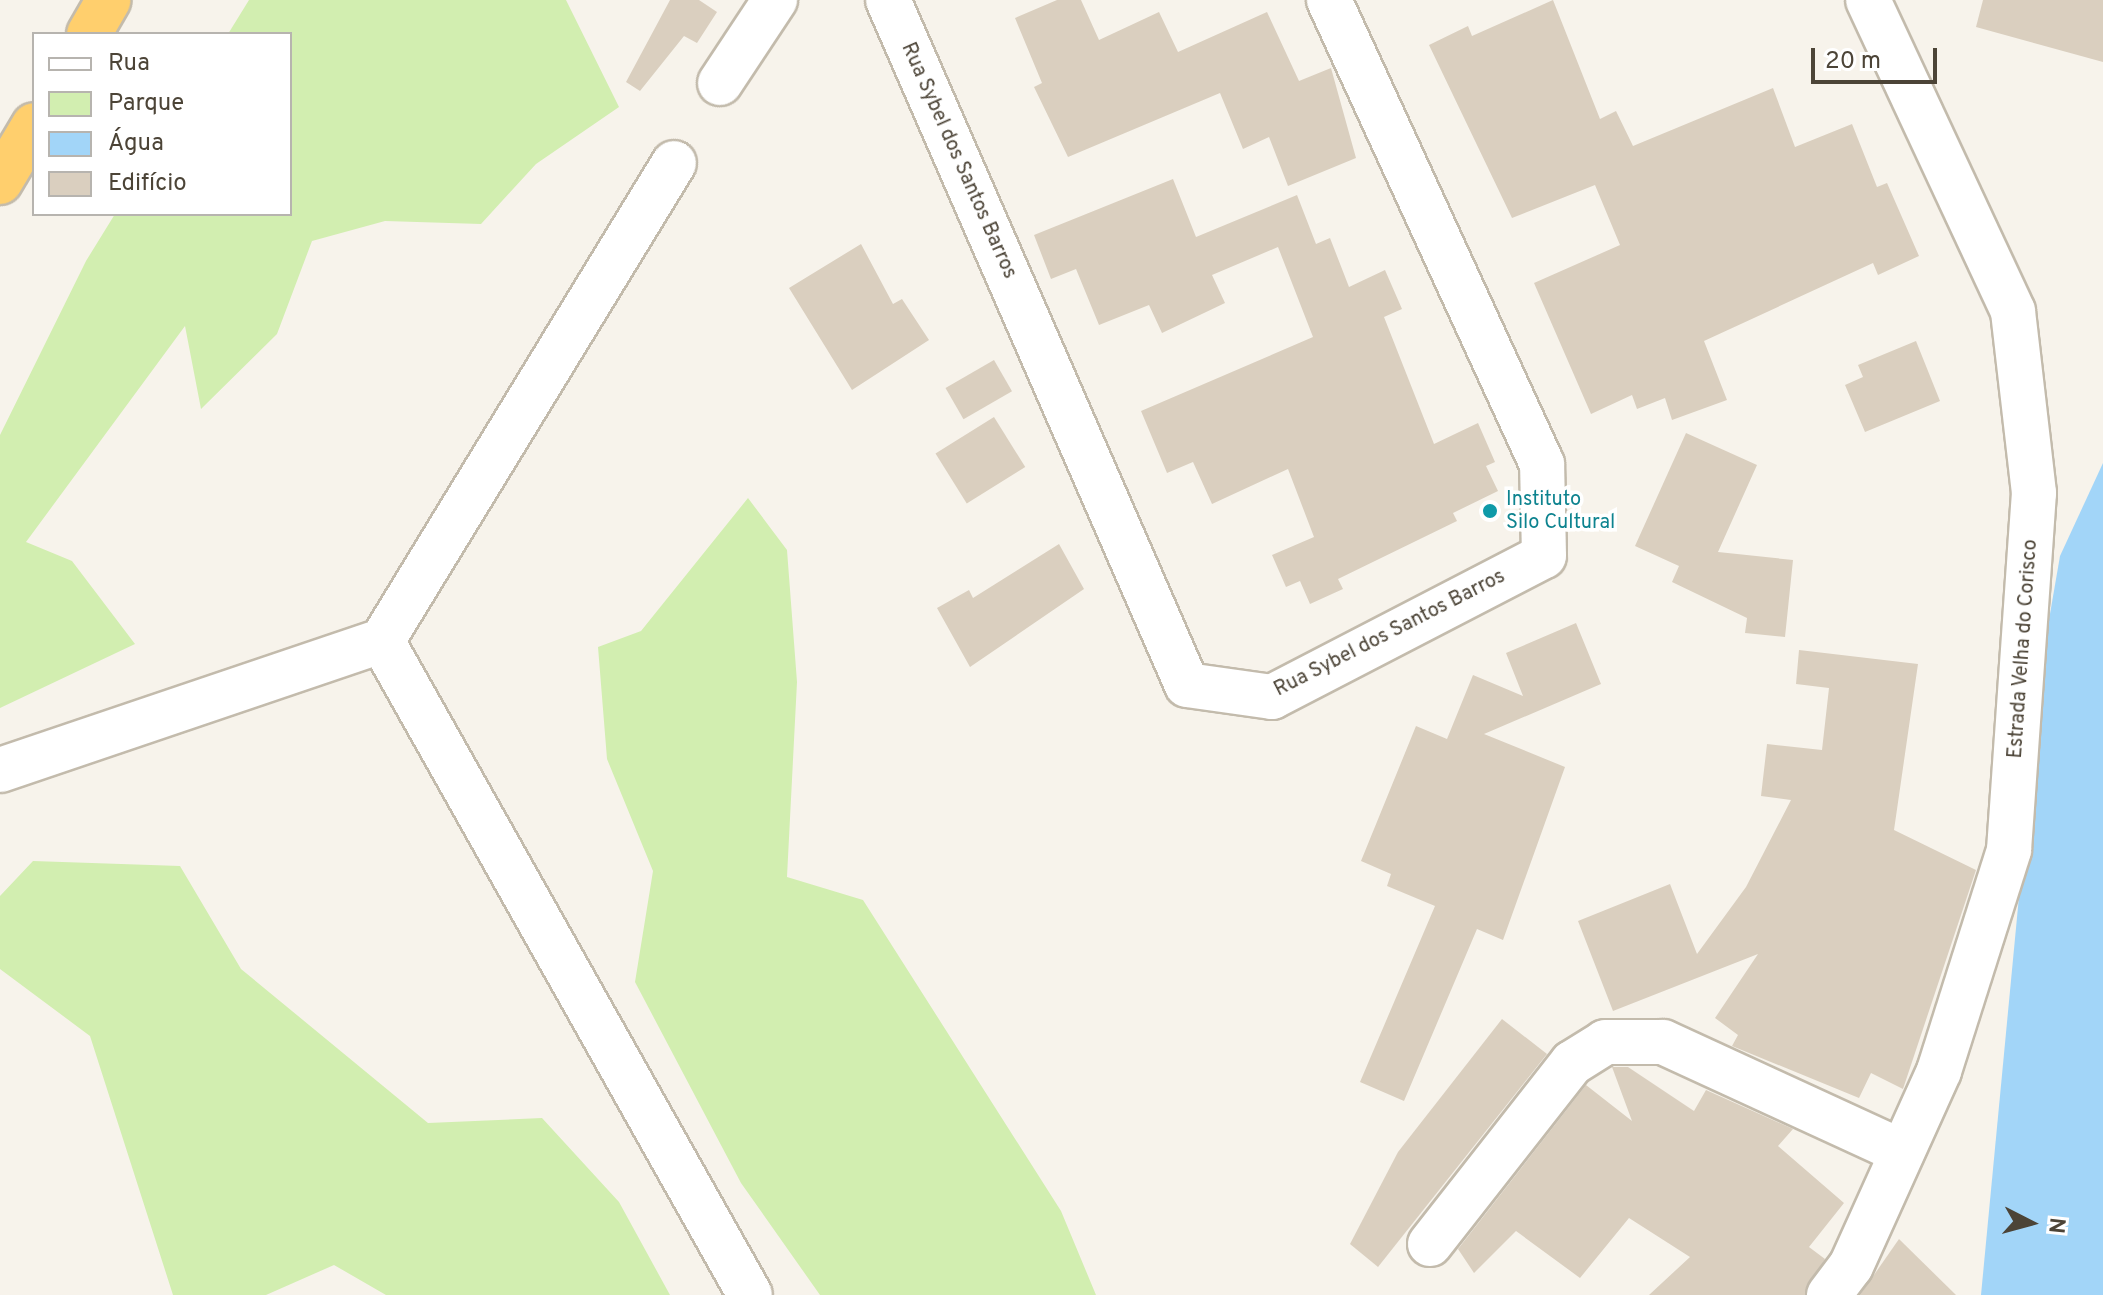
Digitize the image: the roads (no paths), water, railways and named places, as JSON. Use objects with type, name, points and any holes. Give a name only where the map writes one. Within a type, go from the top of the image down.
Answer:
[{"type":"highway","points":[[90,32],[109,0]]},
{"type":"highway","points":[[0,182],[32,128]]},
{"type":"street","points":[[720,83],[775,0]]},
{"type":"street","name":"Rua Sybel dos Santos Barros","points":[[888,0],[1187,685],[1272,697],[1544,556],[1542,464],[1329,0]]},
{"type":"street","name":"Estrada Velha do Corisco","points":[[1829,1295],[1851,1266],[1939,1071],[2009,850],[2034,493],[2013,311],[1868,0]]},
{"type":"street","points":[[0,770],[382,641],[674,163]]},
{"type":"street","points":[[382,641],[750,1295]]},
{"type":"street","points":[[1430,1244],[1572,1063],[1605,1042],[1663,1042],[1902,1152]]},
{"type":"water","points":[[2103,463],[2103,1295],[1981,1295],[2041,666],[2060,556]]},
{"type":"place","name":"Instituto Silo Cultural","points":[[1490,511]]}]
